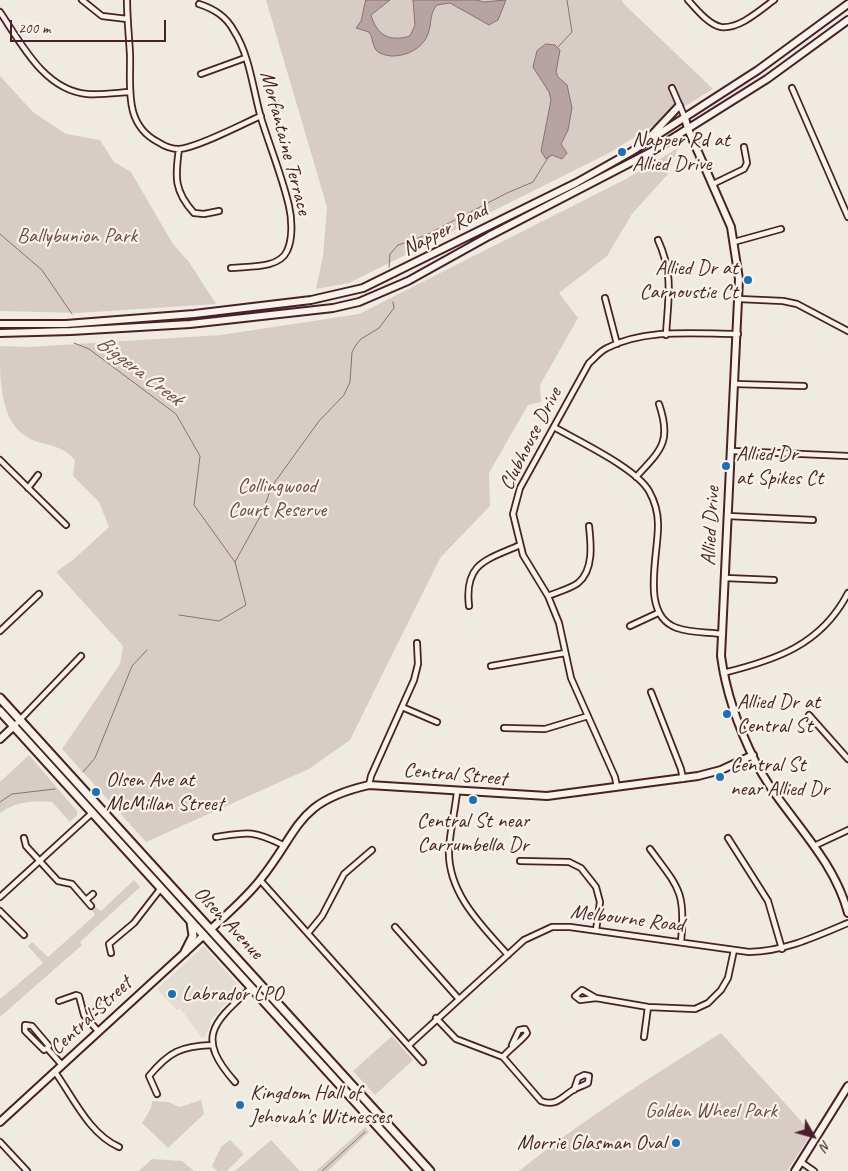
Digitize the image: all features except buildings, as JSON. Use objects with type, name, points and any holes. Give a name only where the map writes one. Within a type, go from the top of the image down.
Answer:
[{"type":"main road","name":"Napper Road","points":[[0,324],[80,323],[194,314],[344,294],[400,271],[576,183],[644,144],[758,70],[848,4]]},
{"type":"main road","name":"Napper Road","points":[[0,333],[71,331],[199,323],[333,308],[385,292],[636,160],[767,79],[848,20]]},
{"type":"main road","points":[[644,144],[679,106]]},
{"type":"main road","name":"Allied Drive","points":[[685,118],[731,226],[739,279],[738,334],[721,656],[723,673],[736,717],[753,755],[770,784],[814,846],[843,895],[848,913]]},
{"type":"main road","name":"Olsen Avenue","points":[[0,698],[430,1171]]},
{"type":"main road","name":"Olsen Avenue","points":[[0,712],[418,1171]]},
{"type":"main road","points":[[0,739],[14,726]]},
{"type":"main road","name":"Central Street","points":[[211,929],[260,880],[300,820],[317,805],[339,793],[369,785],[457,792],[547,796],[709,774],[753,755]]},
{"type":"main road","points":[[185,952],[192,936],[192,922]]},
{"type":"main road","points":[[204,935],[211,929]]},
{"type":"main road","name":"Central Street","points":[[0,1122],[204,935]]},
{"type":"main road","points":[[795,1171],[848,1086]]},
{"type":"street","points":[[82,0],[102,16],[127,19]]},
{"type":"street","points":[[127,0],[129,92],[134,116],[140,128],[150,138],[164,146],[179,149],[200,144],[261,116]]},
{"type":"street","points":[[688,0],[709,20],[721,27],[733,25],[752,16],[774,0]]},
{"type":"street","name":"Morfantaine Terrace","points":[[199,4],[214,9],[227,20],[235,32],[245,58],[289,207],[291,236],[287,252],[279,261],[267,265],[231,268]]},
{"type":"street","points":[[0,12],[38,66],[53,80],[70,90],[86,94],[129,92]]},
{"type":"street","points":[[201,74],[245,58]]},
{"type":"street","points":[[672,88],[685,118]]},
{"type":"street","points":[[792,88],[848,217]]},
{"type":"street","points":[[713,184],[744,169],[748,163],[744,147]]},
{"type":"street","points":[[179,149],[176,170],[178,190],[185,203],[194,213],[204,214],[220,211]]},
{"type":"street","points":[[734,242],[781,229]]},
{"type":"street","points":[[658,240],[667,260],[669,275],[666,335]]},
{"type":"street","points":[[605,298],[617,344]]},
{"type":"street","points":[[739,299],[783,301],[797,304],[848,331]]},
{"type":"street","name":"Clubhouse Drive","points":[[617,788],[615,777],[571,678],[559,623],[548,596],[523,555],[513,514],[520,488],[590,363],[605,348],[627,339],[666,335],[738,334]]},
{"type":"street","points":[[735,384],[804,386]]},
{"type":"street","points":[[636,477],[664,442],[664,430],[659,404]]},
{"type":"street","points":[[554,427],[636,477],[648,490],[658,521],[654,595],[658,613],[666,622],[678,628],[723,634]]},
{"type":"street","points":[[732,451],[848,456]]},
{"type":"street","points":[[0,460],[66,525]]},
{"type":"street","points":[[28,488],[38,475]]},
{"type":"street","points":[[728,516],[813,520]]},
{"type":"street","points":[[548,596],[578,583],[585,574],[592,547],[590,526]]},
{"type":"street","points":[[469,606],[468,581],[476,567],[520,545]]},
{"type":"street","points":[[725,578],[774,580]]},
{"type":"street","points":[[723,673],[767,662],[792,650],[813,636],[829,620],[848,593]]},
{"type":"street","points":[[0,631],[39,594]]},
{"type":"street","points":[[630,626],[658,613]]},
{"type":"street","points":[[369,785],[371,776],[402,707],[418,664],[417,643]]},
{"type":"street","points":[[491,666],[565,653]]},
{"type":"street","points":[[14,726],[81,656]]},
{"type":"street","points":[[651,692],[681,769],[682,779]]},
{"type":"street","points":[[402,707],[437,722]]},
{"type":"street","points":[[809,715],[848,759]]},
{"type":"street","points":[[504,728],[545,729],[588,716]]},
{"type":"street","points":[[457,792],[449,850],[455,883],[474,918],[508,955]]},
{"type":"street","points":[[0,897],[92,813]]},
{"type":"street","points":[[814,846],[848,830]]},
{"type":"street","points":[[216,837],[242,833],[260,834],[283,845]]},
{"type":"street","points":[[24,838],[26,846],[38,862],[58,881],[72,884],[91,906]]},
{"type":"street","points":[[728,838],[768,901],[782,949]]},
{"type":"street","points":[[650,849],[681,895],[684,914],[681,942]]},
{"type":"street","points":[[308,933],[322,916],[344,874],[372,850]]},
{"type":"street","points":[[520,861],[569,862],[581,868],[596,887],[600,902],[596,930]]},
{"type":"street","points":[[260,880],[423,1062]]},
{"type":"street","points":[[111,952],[109,944],[134,923],[161,888]]},
{"type":"street","points":[[86,900],[93,894]]},
{"type":"street","points":[[0,911],[24,935]]},
{"type":"street","name":"Melbourne Road","points":[[409,1045],[436,1018],[524,940],[552,927],[570,926],[734,950],[769,952],[782,949],[848,924]]},
{"type":"street","points":[[395,927],[458,998]]},
{"type":"street","points":[[596,998],[648,1007],[695,1009],[708,1003],[728,978],[734,950]]},
{"type":"street","points":[[235,1082],[218,1063],[212,1045],[215,1027],[224,1013],[251,988]]},
{"type":"street","points":[[59,1001],[76,995],[79,996],[86,1019],[98,1032]]},
{"type":"street","points":[[86,1019],[103,1005]]},
{"type":"street","points":[[644,1037],[648,1007]]},
{"type":"street","points":[[436,1018],[456,1039],[503,1057],[541,1102],[550,1104],[559,1101],[574,1090]]},
{"type":"street","points":[[47,1048],[44,1050],[25,1031],[25,1025],[32,1026],[48,1046],[47,1048],[62,1065]]},
{"type":"street","points":[[157,1094],[149,1076],[160,1063],[182,1049],[212,1045]]},
{"type":"street","points":[[503,1057],[512,1045]]},
{"type":"street","points":[[55,1072],[85,1118],[110,1143],[119,1147]]},
{"type":"street","points":[[0,1142],[27,1171]]},
{"type":"street","points":[[801,1162],[814,1171]]},
{"type":"shaded area","points":[[366,0],[390,0],[371,15],[377,28],[385,36],[403,38],[410,36],[415,25],[413,0],[478,0],[483,2],[506,0],[498,20],[489,25],[450,3],[437,5],[432,15],[426,39],[409,53],[393,56],[377,51],[369,32],[356,28],[361,21]]},
{"type":"shaded area","points":[[546,44],[555,45],[560,50],[556,72],[558,77],[567,85],[572,108],[568,130],[561,144],[567,153],[562,159],[552,155],[546,159],[541,151],[551,100],[549,92],[533,67],[537,51]]},
{"type":"shaded area","points":[[204,946],[238,985],[236,992],[212,1019],[205,1037],[201,1037],[180,1008],[177,1010],[157,989]]},
{"type":"green space","points":[[266,0],[622,0],[713,89],[609,153],[349,283],[316,289],[323,256],[327,207]]},
{"type":"green space","name":"Ballybunion Park","points":[[0,76],[33,112],[66,134],[100,140],[114,162],[131,172],[173,244],[189,262],[216,304],[78,313],[0,311]]},
{"type":"green space","name":"Collingwood Court Reserve","points":[[678,148],[668,174],[632,214],[607,256],[559,293],[578,318],[540,385],[541,402],[528,405],[489,473],[490,506],[440,558],[350,740],[309,769],[146,842],[62,749],[120,664],[123,646],[56,572],[74,559],[109,527],[99,502],[73,476],[75,460],[63,450],[25,436],[9,417],[2,390],[0,346],[29,347],[221,335],[359,314],[624,180]]},
{"type":"green space","points":[[29,755],[77,811],[77,815],[70,822],[52,802],[25,803],[12,806],[0,813],[0,782]]},
{"type":"green space","points":[[134,880],[140,887],[80,942],[82,945],[0,1017],[0,999],[43,963],[28,946],[32,942],[48,957],[95,915],[91,909],[94,906],[101,911]]},
{"type":"green space","name":"Golden Wheel Park","points":[[721,1033],[812,1133],[787,1171],[519,1171],[592,1116]]},
{"type":"green space","points":[[392,1036],[413,1060],[375,1095],[353,1071]]},
{"type":"green space","points":[[201,1100],[204,1114],[168,1148],[142,1123],[151,1108],[152,1101],[168,1102],[180,1107]]},
{"type":"green space","points":[[365,1127],[369,1132],[328,1171],[316,1171]]},
{"type":"green space","points":[[230,1140],[244,1154],[227,1171],[217,1171],[212,1166],[221,1147]]},
{"type":"green space","points":[[271,1140],[300,1171],[235,1171]]},
{"type":"green space","points":[[152,1159],[182,1161],[194,1171],[139,1171]]},
{"type":"waterway","points":[[557,48],[572,32],[567,0]]},
{"type":"waterway","points":[[389,267],[390,254],[398,245],[424,236],[507,193],[533,182],[549,156]]},
{"type":"waterway","name":"Biggera Creek","points":[[0,234],[42,270],[72,314]]},
{"type":"waterway","points":[[235,562],[262,513],[272,486],[319,421],[344,395],[350,382],[352,352],[356,345],[361,339],[379,328],[394,308],[393,302]]},
{"type":"waterway","name":"Biggera Creek","points":[[74,343],[89,349],[176,414],[200,456],[194,505],[235,562],[246,605],[219,621],[179,615]]},
{"type":"waterway","name":"Biggera Creek","points":[[83,772],[95,758],[132,666],[147,650]]},
{"type":"waterway","name":"Biggera Creek","points":[[0,802],[12,794],[55,789]]},
{"type":"waterway","points":[[322,1171],[365,1132]]},
{"type":"place","name":"Napper Rd at Allied Drive","points":[[622,152]]},
{"type":"place","name":"Allied Dr at Carnoustie Ct","points":[[748,280]]},
{"type":"place","name":"Allied Dr at Spikes Ct","points":[[726,466]]},
{"type":"place","name":"Allied Dr at Central St","points":[[727,714]]},
{"type":"place","name":"Central St near Allied Dr","points":[[720,777]]},
{"type":"place","name":"Olsen Ave at McMillan Street","points":[[96,792]]},
{"type":"place","name":"Central St near Carrumbella Dr","points":[[473,800]]},
{"type":"place","name":"Labrador LPO","points":[[172,994]]},
{"type":"place","name":"Kingdom Hall of Jehovah's Witnesses","points":[[240,1105]]},
{"type":"place","name":"Morrie Glasman Oval","points":[[676,1143]]}]
